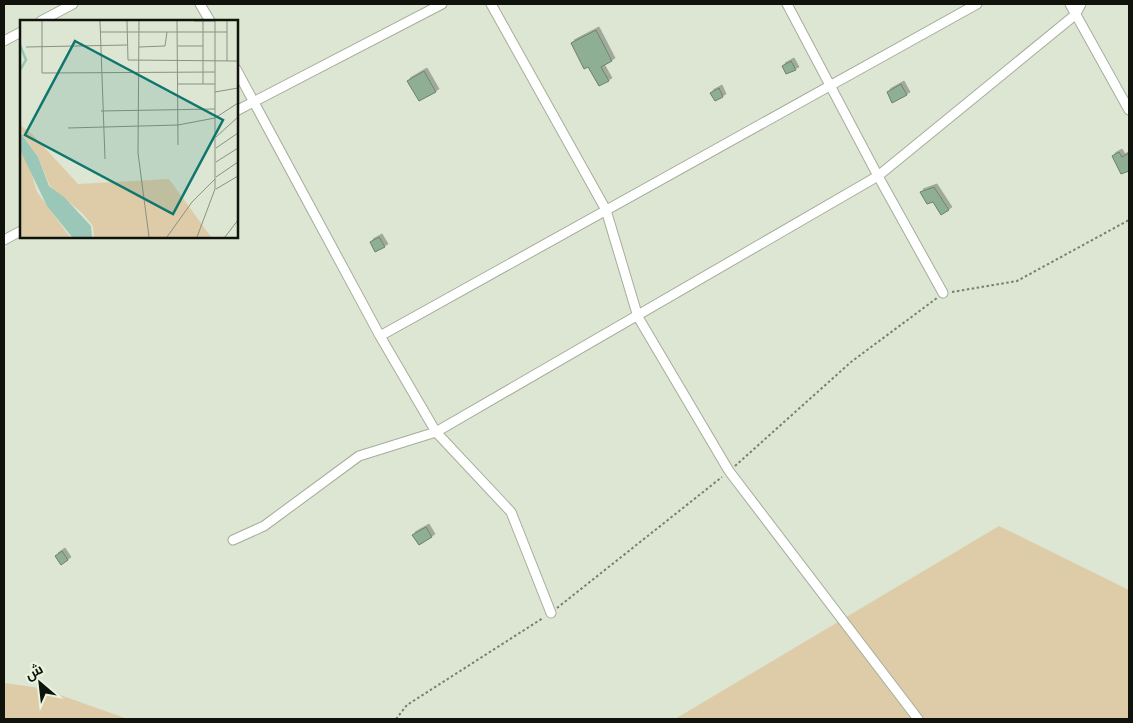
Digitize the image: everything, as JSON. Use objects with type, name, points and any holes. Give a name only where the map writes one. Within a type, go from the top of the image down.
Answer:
[{"type":"street","points":[[43,20],[73,4]]},
{"type":"street","points":[[200,4],[209,20]]},
{"type":"street","points":[[238,110],[442,4]]},
{"type":"street","points":[[491,4],[606,210],[638,316],[729,472],[918,719]]},
{"type":"street","points":[[787,4],[878,176],[943,293]]},
{"type":"street","points":[[380,336],[977,4]]},
{"type":"street","points":[[1070,4],[1129,110]]},
{"type":"street","points":[[233,540],[264,526],[359,456],[436,432],[878,176],[1075,15],[1082,4]]},
{"type":"street","points":[[4,41],[20,33]]},
{"type":"street","points":[[238,73],[380,336],[436,432],[511,512],[551,613]]},
{"type":"street","points":[[4,240],[20,232]]},
{"type":"path","points":[[396,719],[407,705],[551,613],[729,472],[851,362],[943,293],[1017,281],[1129,220]]},
{"type":"shaded area","points":[[999,526],[1129,590],[1129,719],[675,719]]},
{"type":"shaded area","points":[[4,683],[40,688],[128,719],[4,719]]},
{"type":"building","points":[[596,30],[612,61],[601,67],[609,81],[599,86],[588,67],[584,69],[571,43]]},
{"type":"building","points":[[791,61],[796,70],[786,74],[782,66]]},
{"type":"building","points":[[424,71],[436,92],[419,101],[407,81]]},
{"type":"building","points":[[901,84],[907,95],[892,103],[887,92]]},
{"type":"building","points":[[719,88],[723,97],[715,101],[710,93]]},
{"type":"building","points":[[1119,152],[1122,157],[1129,153],[1129,171],[1121,174],[1112,156]]},
{"type":"building","points":[[934,187],[949,210],[941,215],[933,202],[927,204],[920,192]]},
{"type":"building","points":[[379,237],[385,247],[375,252],[370,242]]},
{"type":"building","points":[[426,527],[432,537],[419,545],[412,535]]},
{"type":"building","points":[[62,551],[68,560],[61,565],[55,556]]}]
